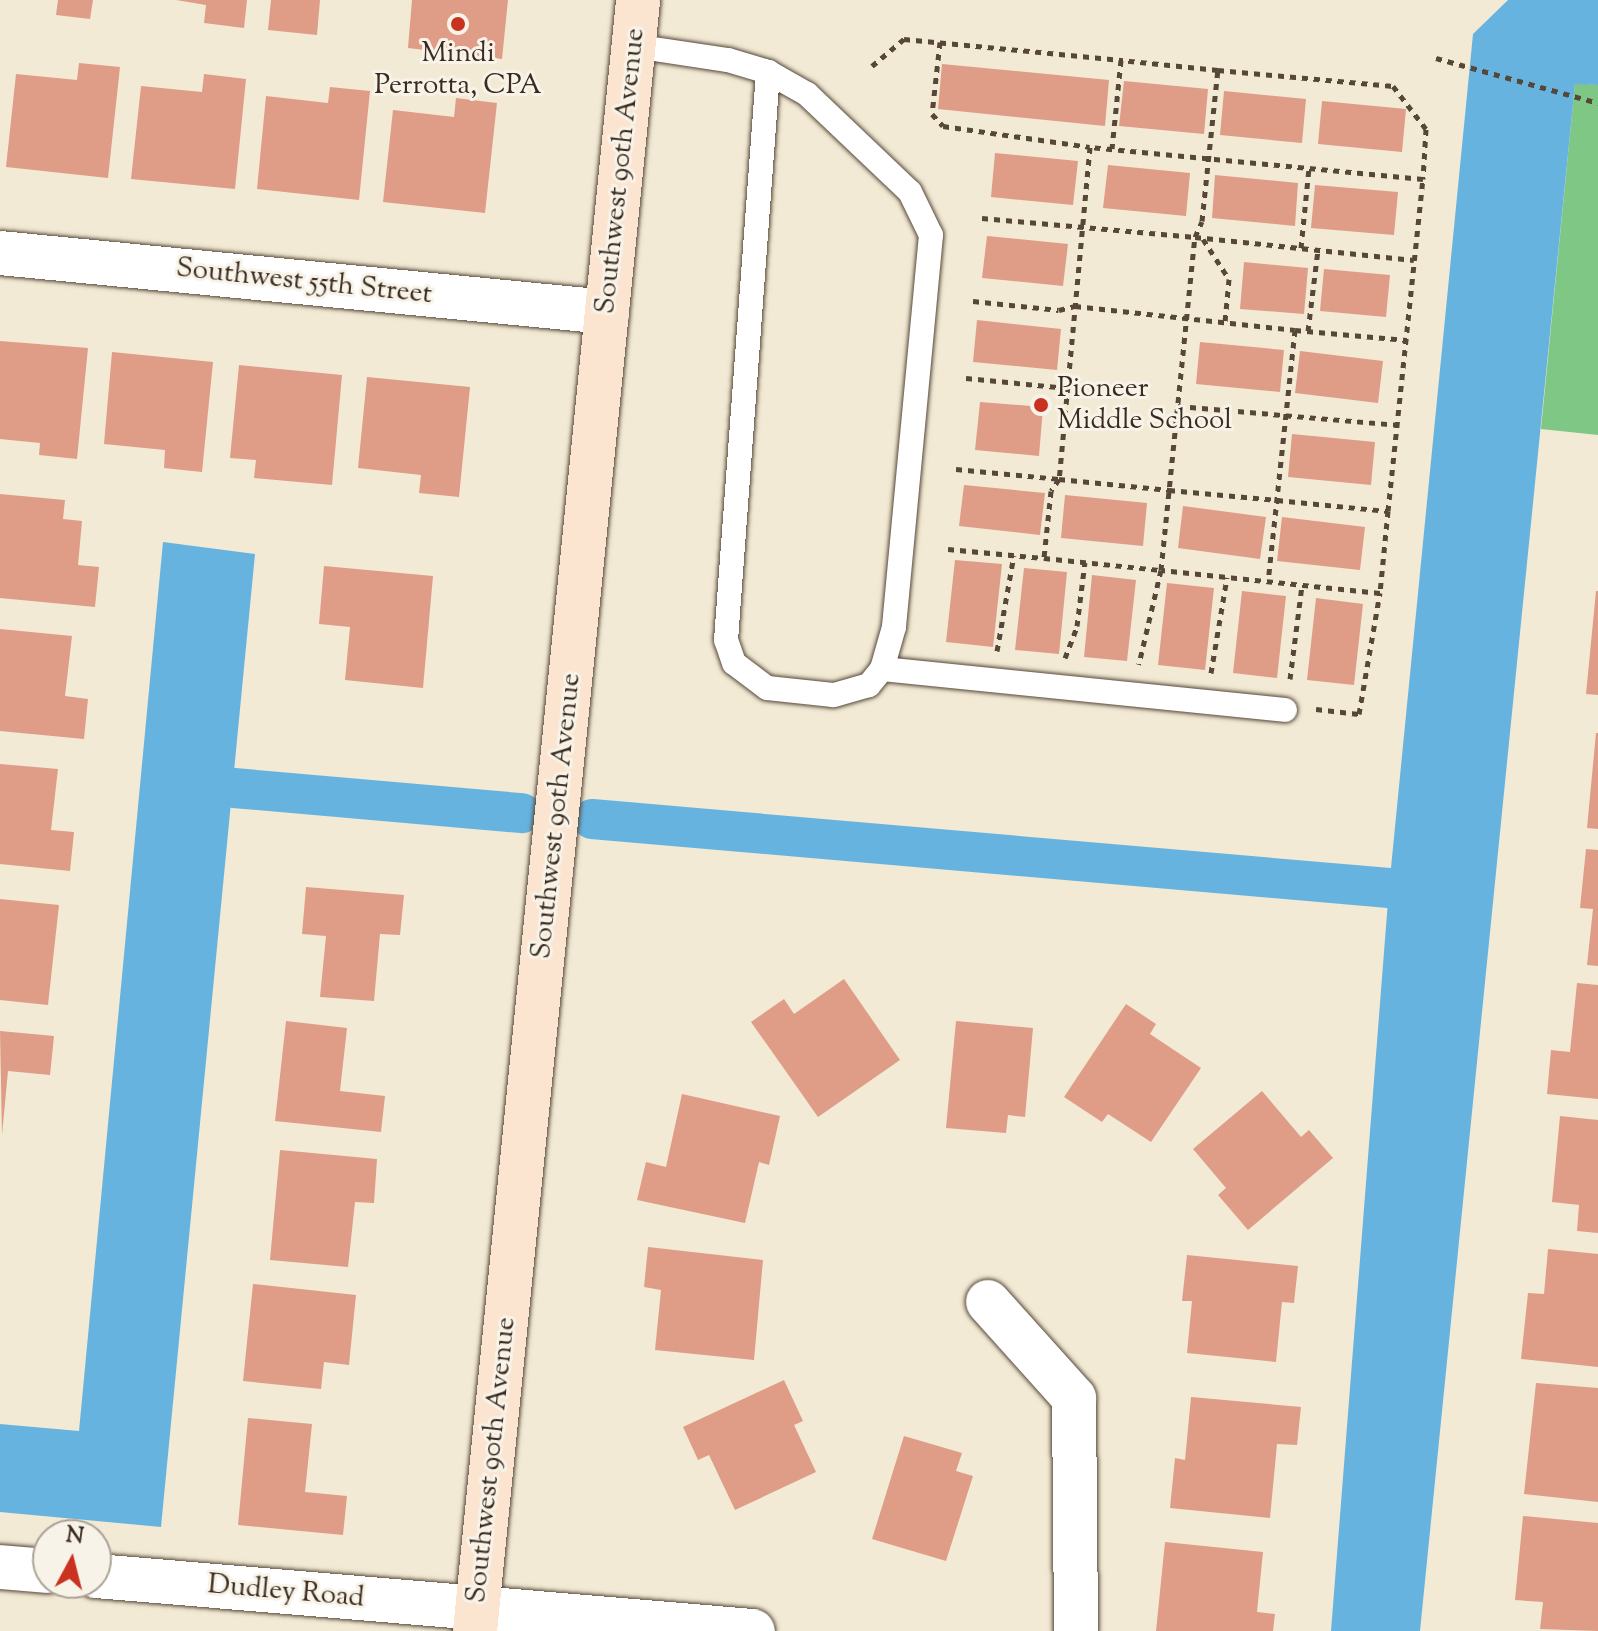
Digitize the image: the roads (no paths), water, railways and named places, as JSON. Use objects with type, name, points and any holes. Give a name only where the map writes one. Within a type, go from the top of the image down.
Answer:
[{"type":"street","name":"Southwest 90th Avenue","points":[[476,1619],[638,0]]},
{"type":"street","name":"Southwest 55th Street","points":[[0,253],[607,312]]},
{"type":"street","points":[[988,1302],[1074,1398],[1076,1631]]},
{"type":"street","points":[[0,1567],[32,1570]]},
{"type":"street","name":"Dudley Road","points":[[112,1578],[476,1619],[753,1631]]},
{"type":"lane","points":[[634,46],[768,72],[807,94],[854,135],[910,192],[931,235],[894,627],[882,669],[854,692],[767,688],[734,663],[726,640],[768,72]]},
{"type":"lane","points":[[882,669],[1285,710]]},
{"type":"water","points":[[1508,0],[1598,0],[1598,85],[1575,84],[1420,1631],[1331,1631],[1389,888],[1473,34]]},
{"type":"water","points":[[163,542],[255,554],[161,1527],[112,1522],[112,1519],[0,1512],[0,1424],[79,1431]]},
{"type":"waterway","points":[[234,788],[522,813]]},
{"type":"waterway","points":[[592,819],[1389,888]]},
{"type":"place","name":"Mindi Perrotta, CPA","points":[[458,24]]},
{"type":"place","name":"Pioneer Middle School","points":[[1041,405]]}]
